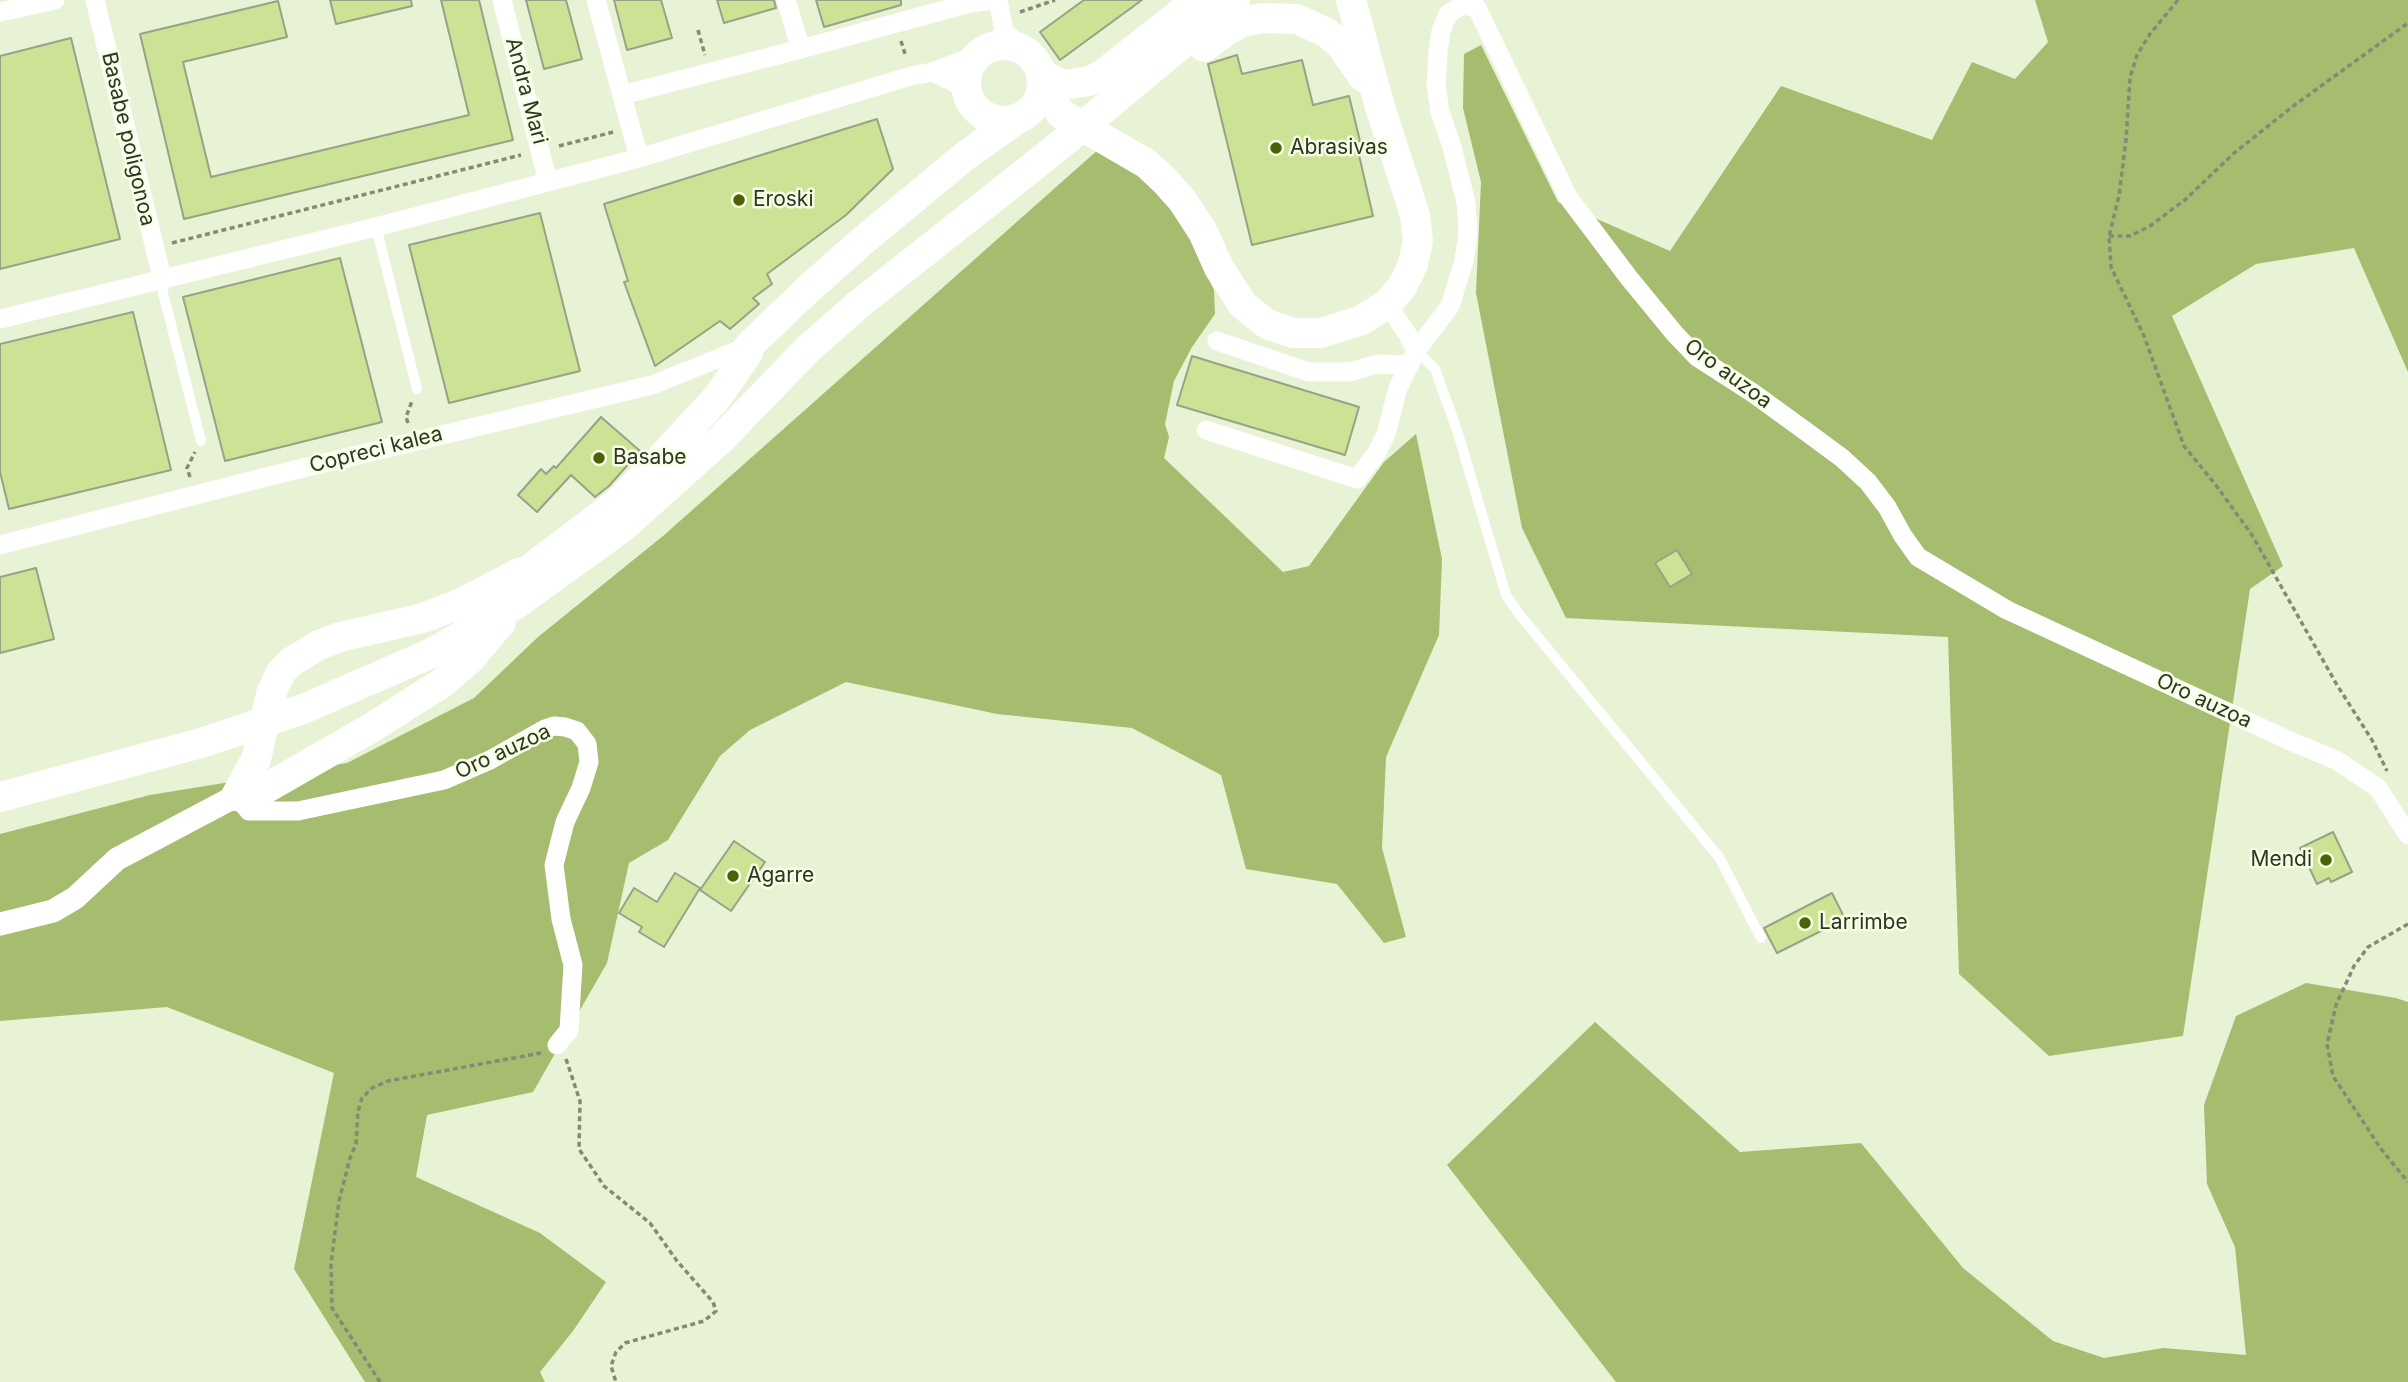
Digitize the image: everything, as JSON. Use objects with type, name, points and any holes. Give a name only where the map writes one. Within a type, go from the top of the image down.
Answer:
[{"type":"main road","points":[[965,156],[973,101],[966,76],[970,65],[1014,57],[1064,85],[1089,81],[1101,75],[1197,0]]},
{"type":"main road","points":[[0,797],[201,743],[303,709],[432,653],[515,605],[624,526],[722,438],[808,349],[859,304],[955,227],[1052,161],[1166,67],[1235,0]]},
{"type":"main road","points":[[1014,57],[1061,114],[1147,164],[1166,181],[1203,232],[1219,268],[1243,305],[1267,324],[1293,333],[1321,333],[1362,320],[1387,304],[1402,287],[1413,264],[1418,241],[1415,215],[1380,107],[1351,0]]},
{"type":"main road","points":[[1166,67],[1236,25],[1262,18],[1297,19],[1327,33],[1340,44],[1380,107]]},
{"type":"main road","points":[[236,796],[256,759],[271,694],[281,672],[291,662],[320,645],[370,629],[423,618],[459,604],[534,566],[588,527],[650,470],[716,399],[748,353],[748,346],[859,244],[965,156],[1034,108],[1041,96],[1014,57]]},
{"type":"main road","points":[[973,101],[999,122],[1061,114]]},
{"type":"main road","points":[[380,676],[394,659],[412,646],[499,598],[534,566]]},
{"type":"main road","points":[[236,796],[258,793],[371,728],[442,683],[470,659],[515,605]]},
{"type":"street","points":[[0,12],[55,0]]},
{"type":"street","name":"Basabe poligonoa","points":[[95,0],[162,278]]},
{"type":"street","name":"Andra Mari","points":[[502,0],[548,182]]},
{"type":"street","points":[[596,0],[639,158]]},
{"type":"street","points":[[786,0],[801,49]]},
{"type":"street","points":[[0,319],[376,227],[639,158],[911,76],[1014,57],[996,0],[970,3],[622,95]]},
{"type":"street","name":"Oro auzoa","points":[[1413,358],[1450,306],[1464,261],[1468,233],[1466,202],[1440,113],[1436,85],[1441,31],[1448,14],[1462,5],[1477,8],[1568,197],[1675,334],[1697,357],[1753,393],[1842,458],[1888,507],[1918,557],[2007,610],[2336,760],[2378,788],[2408,835]]},
{"type":"street","points":[[932,72],[973,101]]},
{"type":"street","points":[[1206,430],[1357,479],[1376,454],[1386,434],[1398,388],[1413,358],[1408,335],[1387,304]]},
{"type":"street","points":[[1217,341],[1309,372],[1350,372],[1413,358]]},
{"type":"street","name":"Copreci kalea","points":[[0,545],[274,475],[652,385],[748,346]]},
{"type":"street","name":"Oro auzoa","points":[[236,796],[249,811],[298,811],[444,780],[490,760],[554,726],[577,731],[587,744],[589,762],[581,788],[565,822],[554,865],[561,919],[573,965],[569,1030],[557,1045]]},
{"type":"street","points":[[0,924],[53,911],[75,898],[117,859],[236,796]]},
{"type":"lane","points":[[376,227],[417,389]]},
{"type":"lane","name":"Basabe poligonoa","points":[[162,278],[163,293],[201,441]]},
{"type":"lane","points":[[1413,358],[1435,369],[1469,467],[1506,595],[1719,857],[1761,938]]},
{"type":"path","points":[[2178,0],[2150,34],[2137,55],[2130,78],[2119,196],[2109,236],[2110,267],[2144,336],[2184,446],[2216,484],[2252,535],[2337,685],[2372,740],[2395,789],[2394,810]]},
{"type":"path","points":[[2109,236],[2130,236],[2150,226],[2186,199],[2233,154],[2292,107],[2408,23]]},
{"type":"path","points":[[698,30],[710,72]]},
{"type":"path","points":[[153,247],[631,127]]},
{"type":"path","points":[[411,432],[406,417],[417,389]]},
{"type":"path","points":[[193,484],[187,468],[201,441]]},
{"type":"path","points":[[2408,923],[2368,947],[2354,966],[2336,1004],[2327,1044],[2333,1076],[2338,1085],[2381,1149],[2408,1182]]},
{"type":"path","points":[[380,1382],[332,1308],[331,1264],[338,1210],[343,1181],[356,1144],[358,1111],[362,1098],[372,1088],[388,1081],[546,1052],[557,1045],[569,1063],[579,1101],[579,1149],[604,1186],[650,1223],[677,1261],[713,1301],[716,1311],[704,1321],[625,1343],[616,1352],[611,1366],[616,1382]]},
{"type":"green space","points":[[2035,0],[2408,0],[2408,372],[2354,248],[2256,264],[2172,316],[2283,566],[2250,589],[2183,1036],[2049,1056],[1959,974],[1948,637],[1566,618],[1522,528],[1476,293],[1481,182],[1463,108],[1464,54],[1481,45],[1558,202],[1670,251],[1781,86],[1932,140],[1972,62],[2015,79],[2048,42]]},
{"type":"green space","points":[[1100,148],[1137,173],[1169,205],[1186,231],[1214,290],[1215,314],[1192,347],[1174,381],[1165,424],[1169,437],[1164,458],[1283,572],[1309,566],[1384,462],[1416,434],[1442,559],[1439,635],[1386,757],[1382,848],[1406,937],[1384,943],[1337,884],[1246,869],[1221,775],[1132,728],[997,714],[846,682],[750,730],[720,756],[668,840],[629,863],[607,963],[533,1092],[427,1115],[416,1177],[540,1233],[606,1282],[573,1331],[540,1372],[545,1382],[365,1382],[294,1269],[334,1073],[167,1007],[0,1021],[0,834],[150,795],[347,763],[474,698],[538,637],[663,536]]},
{"type":"green space","points":[[2306,983],[2408,1002],[2408,1382],[1616,1382],[1447,1165],[1595,1022],[1740,1152],[1861,1143],[1963,1268],[2053,1341],[2104,1358],[2163,1348],[2246,1355],[2235,1247],[2207,1184],[2204,1105],[2236,1016]]},
{"type":"building","points":[[330,0],[411,0],[412,6],[336,24]]},
{"type":"building","points":[[441,0],[479,0],[513,140],[184,219],[140,34],[278,1],[287,37],[183,62],[211,177],[469,115]]},
{"type":"building","points":[[526,0],[566,0],[582,59],[544,69]]},
{"type":"building","points":[[614,0],[661,0],[672,38],[627,50]]},
{"type":"building","points":[[717,0],[774,0],[776,8],[724,23]]},
{"type":"building","points":[[816,0],[901,0],[901,5],[824,27]]},
{"type":"building","points":[[1084,0],[1142,0],[1060,60],[1040,32]]},
{"type":"building","points":[[71,38],[120,239],[0,269],[0,56]]},
{"type":"building","name":"Abrasivas","points":[[1237,55],[1242,74],[1302,60],[1313,105],[1349,96],[1360,141],[1356,142],[1373,216],[1252,245],[1208,64]]},
{"type":"building","name":"Eroski","points":[[877,119],[893,169],[846,215],[767,274],[772,284],[753,298],[759,304],[730,329],[720,321],[655,366],[624,282],[628,281],[604,204]]},
{"type":"building","points":[[540,213],[580,371],[449,403],[409,245]]},
{"type":"building","points":[[340,258],[382,422],[225,461],[183,297]]},
{"type":"building","points":[[133,312],[171,470],[9,509],[0,472],[0,344]]},
{"type":"building","points":[[1192,356],[1359,407],[1345,455],[1177,405]]},
{"type":"building","name":"Basabe","points":[[601,417],[640,451],[609,486],[595,497],[571,475],[537,512],[518,495],[541,469],[546,474],[554,466],[556,468]]},
{"type":"building","points":[[1677,550],[1692,574],[1670,587],[1655,563]]},
{"type":"building","points":[[36,568],[54,639],[0,653],[0,577]]},
{"type":"building","name":"Mendi","points":[[2333,832],[2352,872],[2331,882],[2329,878],[2317,884],[2300,848]]},
{"type":"building","name":"Agarre","points":[[734,841],[765,862],[731,911],[700,890]]},
{"type":"building","points":[[675,873],[700,888],[664,947],[639,932],[642,927],[619,913],[634,888],[657,902]]},
{"type":"building","name":"Larrimbe","points":[[1832,893],[1845,919],[1777,953],[1764,928]]},
{"type":"place","name":"Abrasivas","points":[[1276,148]]},
{"type":"place","name":"Eroski","points":[[739,200]]},
{"type":"place","name":"Basabe","points":[[599,458]]},
{"type":"place","name":"Mendi","points":[[2326,860]]},
{"type":"place","name":"Agarre","points":[[733,876]]},
{"type":"place","name":"Larrimbe","points":[[1805,923]]}]
